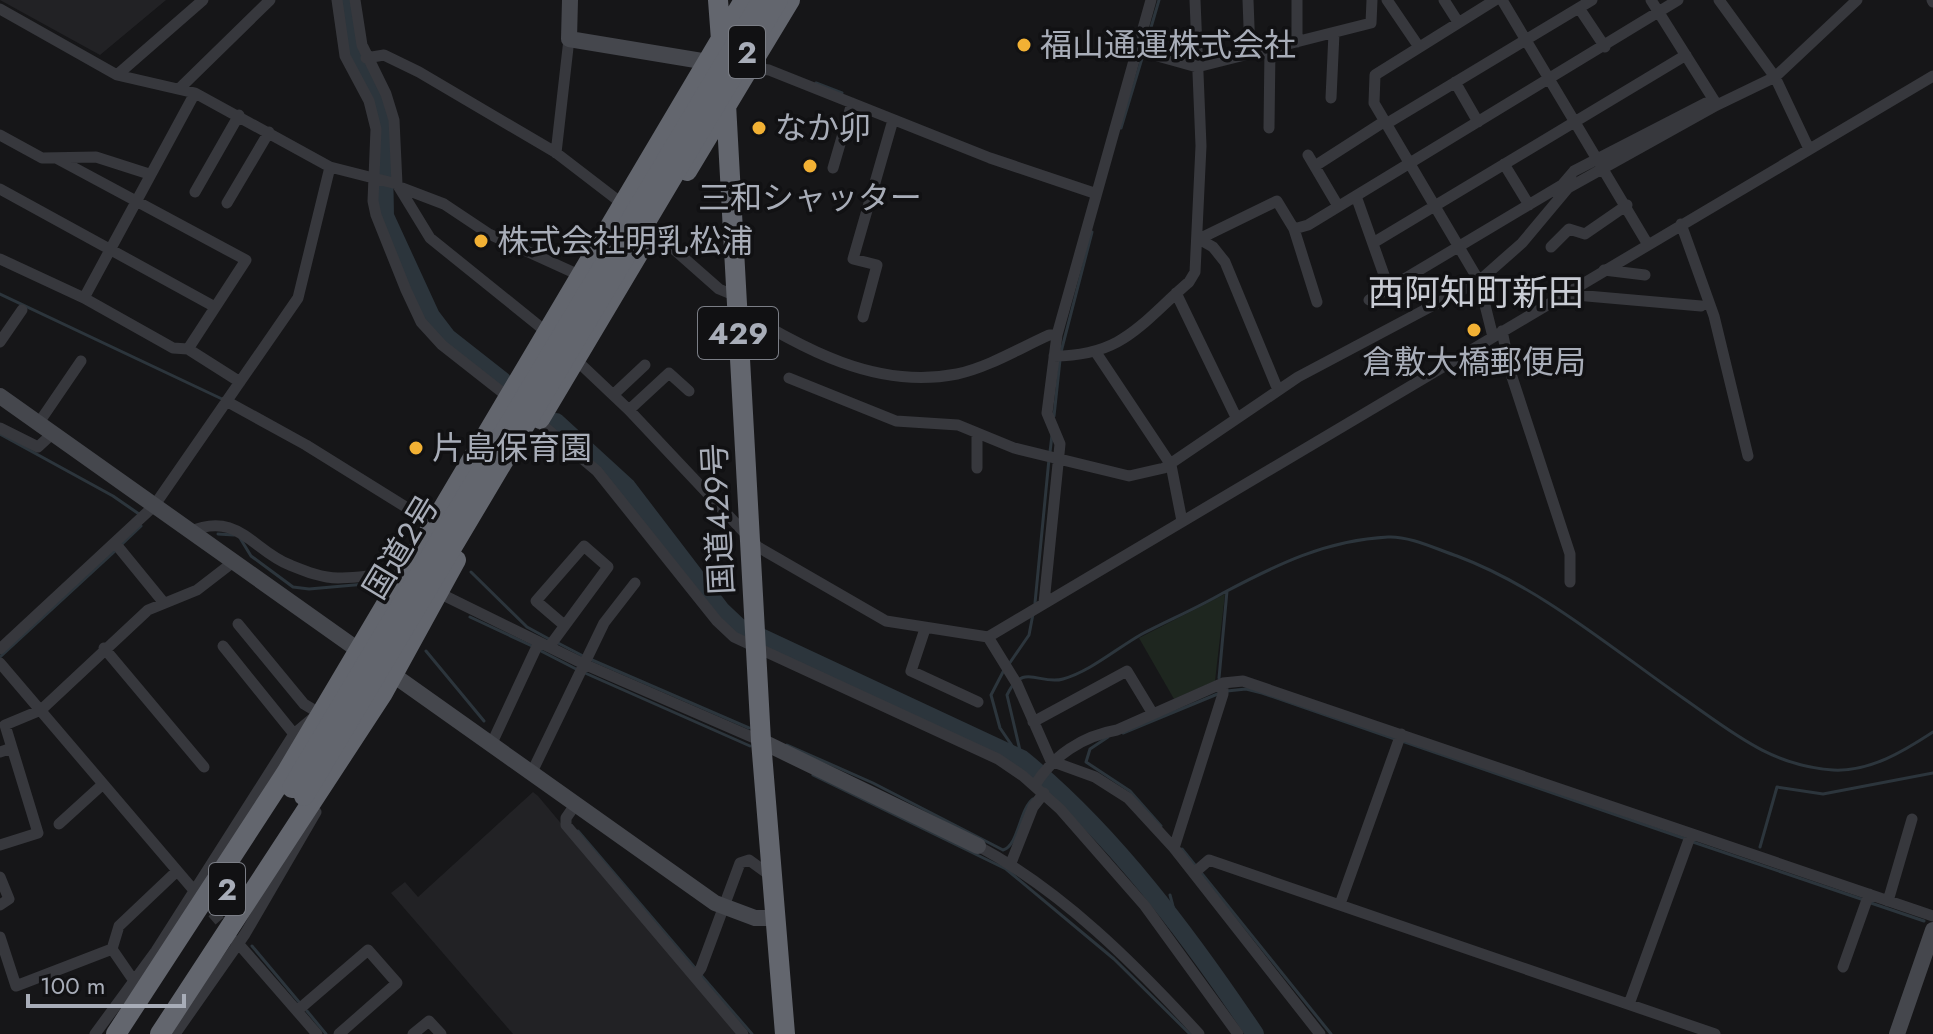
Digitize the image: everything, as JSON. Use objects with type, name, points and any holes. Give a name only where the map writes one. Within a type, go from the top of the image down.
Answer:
[{"type":"highway","name":"国道429号","points":[[718,0],[716,62],[726,108],[748,539],[785,1034]]},
{"type":"highway","points":[[160,1034],[161,990],[319,713],[622,203],[716,62],[744,0]]},
{"type":"highway","name":"国道2号","points":[[298,792],[762,0]]},
{"type":"highway","name":"国道2号","points":[[128,1034],[298,792],[778,0]]},
{"type":"highway","points":[[116,1034],[161,990],[388,684],[538,422],[790,0]]},
{"type":"highway","points":[[716,62],[746,59],[764,44]]},
{"type":"highway","points":[[693,162],[717,166],[728,191]]},
{"type":"highway","name":"国道2号","points":[[148,1034],[161,990]]},
{"type":"street","points":[[117,75],[203,0]]},
{"type":"street","points":[[180,88],[270,0]]},
{"type":"street","points":[[337,0],[357,54],[389,182],[430,238],[546,332],[629,410],[748,539],[886,621],[988,637],[1933,76]]},
{"type":"street","points":[[355,0],[357,54],[391,106],[396,133],[389,182],[376,215],[421,322],[442,345],[610,485],[717,621],[734,637],[755,639],[998,759],[1040,788],[1145,906],[1238,1034]]},
{"type":"street","points":[[556,153],[569,39],[570,0]]},
{"type":"street","points":[[1042,604],[1057,436],[1048,422],[1059,356],[1057,335],[1094,193],[1141,52],[1151,0]]},
{"type":"street","points":[[1059,356],[1097,354],[1114,347],[1176,293],[1195,272],[1199,239],[1196,216],[1201,146],[1195,0]]},
{"type":"street","points":[[1248,0],[1250,53]]},
{"type":"street","points":[[1297,0],[1297,42]]},
{"type":"street","points":[[1141,52],[1197,67],[1371,23],[1372,0]]},
{"type":"street","points":[[1387,0],[1419,47]]},
{"type":"street","points":[[1444,0],[1458,22]]},
{"type":"street","points":[[1495,0],[1375,75],[1374,103],[1479,281],[1570,554],[1570,582]]},
{"type":"street","points":[[1502,0],[1647,243]]},
{"type":"street","points":[[1315,166],[1592,0]]},
{"type":"street","points":[[1651,0],[1715,102]]},
{"type":"street","points":[[1294,229],[1308,225],[1678,0]]},
{"type":"street","points":[[1719,0],[1775,77],[1809,149]]},
{"type":"street","points":[[789,378],[808,383],[896,421],[958,425],[1053,457],[1129,476],[1171,465],[1278,390],[1479,281],[1522,243],[1568,188],[1601,164],[1715,102],[1775,77],[1857,0]]},
{"type":"street","points":[[1579,8],[1605,47]]},
{"type":"street","points":[[0,9],[117,75],[195,93],[330,167],[389,182],[444,204],[489,234],[579,275]]},
{"type":"street","points":[[1331,98],[1334,33]]},
{"type":"street","points":[[569,39],[769,70],[893,120],[1094,193]]},
{"type":"street","points":[[1269,128],[1270,48]]},
{"type":"street","points":[[357,54],[384,55],[419,72],[556,153],[622,203],[719,289],[821,355],[858,369],[888,375],[957,374],[1049,335],[1057,335]]},
{"type":"street","points":[[1373,243],[1686,55]]},
{"type":"street","points":[[1455,82],[1478,122]]},
{"type":"street","points":[[84,298],[195,93]]},
{"type":"street","points":[[833,168],[852,103]]},
{"type":"street","points":[[195,192],[239,115]]},
{"type":"street","points":[[863,317],[877,265],[853,259],[893,120]]},
{"type":"street","points":[[227,203],[269,132]]},
{"type":"street","points":[[1,138],[42,158],[96,157],[149,174]]},
{"type":"street","points":[[1308,155],[1338,206]]},
{"type":"street","points":[[56,158],[246,260],[188,349]]},
{"type":"street","points":[[1504,164],[1529,205]]},
{"type":"street","points":[[1369,300],[1562,185],[1574,171],[1601,164]]},
{"type":"street","points":[[0,649],[117,546],[154,506],[298,298],[330,167]]},
{"type":"street","points":[[0,189],[215,307]]},
{"type":"street","points":[[1356,196],[1389,289]]},
{"type":"street","points":[[1199,239],[1277,201],[1294,229],[1317,302]]},
{"type":"street","points":[[1551,247],[1569,229],[1585,234],[1627,205]]},
{"type":"street","points":[[1681,224],[1714,316],[1748,456]]},
{"type":"street","points":[[1199,239],[1213,247],[1225,262],[1278,390]]},
{"type":"street","points":[[0,259],[84,298],[173,348],[188,349],[240,382]]},
{"type":"street","points":[[1603,270],[1645,275]]},
{"type":"street","points":[[1176,293],[1236,417]]},
{"type":"street","points":[[1563,294],[1701,306]]},
{"type":"street","points":[[0,342],[22,310]]},
{"type":"street","points":[[1097,354],[1171,465],[1182,521]]},
{"type":"street","points":[[0,428],[38,447],[81,361]]},
{"type":"street","points":[[613,395],[645,365]]},
{"type":"street","points":[[629,410],[669,373],[689,391]]},
{"type":"street","points":[[0,396],[356,651],[388,684],[491,745],[724,907],[755,918],[775,918]]},
{"type":"street","points":[[226,401],[306,445],[433,524]]},
{"type":"street","points":[[977,433],[977,468]]},
{"type":"street","points":[[189,532],[199,528],[241,531],[275,558],[318,575],[341,578],[384,574],[401,578]]},
{"type":"street","points":[[117,546],[164,603]]},
{"type":"street","points":[[491,745],[544,645],[564,625],[608,567],[584,546],[536,601],[564,625]]},
{"type":"street","points":[[0,845],[38,833],[6,750],[5,725],[41,710],[148,610],[197,590],[232,563]]},
{"type":"street","points":[[531,774],[613,608],[635,583]]},
{"type":"street","points":[[439,593],[585,665],[761,741],[1011,863],[1122,957],[1199,1034]]},
{"type":"street","points":[[95,1034],[161,990],[196,893],[294,734],[319,713],[304,704],[238,624]]},
{"type":"street","points":[[925,629],[911,671],[978,702]]},
{"type":"street","points":[[988,637],[1011,675],[1049,763],[1110,784],[1175,844],[1320,1034]]},
{"type":"street","points":[[223,646],[294,734]]},
{"type":"street","points":[[104,648],[204,767]]},
{"type":"street","points":[[0,663],[196,893]]},
{"type":"street","points":[[1033,722],[1127,671],[1153,714]]},
{"type":"street","points":[[1011,863],[1049,763],[1100,733],[1243,681],[1867,899],[1888,901],[1933,916]]},
{"type":"street","points":[[175,1034],[236,940],[388,684]]},
{"type":"street","points":[[1175,844],[1223,688]]},
{"type":"street","points":[[1340,904],[1399,738]]},
{"type":"street","points":[[59,824],[103,784]]},
{"type":"street","points":[[575,805],[566,818],[566,825],[698,973],[743,1034]]},
{"type":"street","points":[[1888,901],[1912,819]]},
{"type":"street","points":[[1629,1004],[1690,838]]},
{"type":"street","points":[[698,973],[740,863],[749,860],[772,876]]},
{"type":"street","points":[[1197,870],[1209,860],[1715,1034]]},
{"type":"street","points":[[112,949],[119,926],[177,871]]},
{"type":"street","points":[[0,877],[9,899],[0,905]]},
{"type":"street","points":[[1843,967],[1867,899]]},
{"type":"street","points":[[1897,1034],[1933,930]]},
{"type":"street","points":[[0,937],[16,986],[112,949]]},
{"type":"street","points":[[236,940],[317,1034]]},
{"type":"street","points":[[112,949],[161,990]]},
{"type":"street","points":[[297,1011],[368,950],[397,983],[339,1034]]},
{"type":"street","points":[[413,1034],[429,1021],[441,1034]]},
{"type":"shaded area","points":[[0,0],[166,0],[100,55]]},
{"type":"shaded area","points":[[1225,594],[1215,681],[1174,699],[1139,638]]},
{"type":"shaded area","points":[[533,792],[738,1034],[513,1034],[391,893],[405,882],[418,897]]},
{"type":"waterway","points":[[345,0],[355,57],[383,113],[385,216],[431,316],[447,337],[503,381]]},
{"type":"waterway","points":[[1145,48],[1159,0]]},
{"type":"waterway","points":[[1121,128],[1143,55]]},
{"type":"waterway","points":[[816,83],[842,93]]},
{"type":"waterway","points":[[1061,352],[1092,232]]},
{"type":"waterway","points":[[0,294],[222,399]]},
{"type":"waterway","points":[[1054,416],[1060,360]]},
{"type":"waterway","points":[[556,422],[627,487],[721,610],[739,627],[1022,759],[1056,788],[1148,888],[1204,960],[1255,1034]]},
{"type":"waterway","points":[[0,434],[113,496],[139,514]]},
{"type":"waterway","points":[[1050,452],[1052,435]]},
{"type":"waterway","points":[[1035,603],[1049,459]]},
{"type":"waterway","points":[[120,546],[141,526]]},
{"type":"waterway","points":[[218,534],[234,535]]},
{"type":"waterway","points":[[1022,759],[1007,695],[1019,679],[1063,679],[1094,665],[1142,634],[1282,564],[1344,543],[1388,537],[1405,539],[1457,556],[1517,584],[1574,620],[1736,735],[1790,762],[1833,770],[1860,768],[1898,753],[1933,732]]},
{"type":"waterway","points":[[240,538],[251,556],[293,587],[309,589],[377,583]]},
{"type":"waterway","points":[[0,657],[115,551]]},
{"type":"waterway","points":[[471,572],[527,627],[549,639]]},
{"type":"waterway","points":[[1219,678],[1227,591]]},
{"type":"waterway","points":[[1009,664],[1029,635],[1033,614]]},
{"type":"waterway","points":[[470,617],[532,646]]},
{"type":"waterway","points":[[556,642],[585,657]]},
{"type":"waterway","points":[[539,650],[578,670]]},
{"type":"waterway","points":[[426,651],[484,721]]},
{"type":"waterway","points":[[592,660],[749,728]]},
{"type":"waterway","points":[[1004,670],[991,695],[1000,728],[1019,756]]},
{"type":"waterway","points":[[585,673],[750,746]]},
{"type":"waterway","points":[[1227,691],[1246,689],[1262,693],[1395,739]]},
{"type":"waterway","points":[[1123,733],[1220,693]]},
{"type":"waterway","points":[[1108,737],[1090,749],[1086,762],[1130,791],[1161,826]]},
{"type":"waterway","points":[[1402,741],[1686,839]]},
{"type":"waterway","points":[[787,745],[873,783],[1003,850],[1012,841],[1033,799]]},
{"type":"waterway","points":[[1760,847],[1777,787],[1823,794],[1933,773]]},
{"type":"waterway","points":[[813,775],[1006,869],[1114,959],[1190,1034]]},
{"type":"waterway","points":[[1045,789],[1051,783]]},
{"type":"waterway","points":[[578,831],[695,968]]},
{"type":"waterway","points":[[1693,842],[1864,900]]},
{"type":"waterway","points":[[1182,849],[1331,1034]]},
{"type":"waterway","points":[[1169,917],[1174,910],[1170,895]]},
{"type":"waterway","points":[[1871,903],[1924,921]]},
{"type":"waterway","points":[[252,946],[299,1002]]},
{"type":"waterway","points":[[700,974],[752,1034]]},
{"type":"waterway","points":[[307,1011],[326,1034]]},
{"type":"tunnel","points":[[202,900],[229,932]]},
{"type":"place","name":"福山通運株式会社","points":[[1024,45]]},
{"type":"place","name":"なか卯","points":[[759,128]]},
{"type":"place","name":"三和シャッター","points":[[810,166]]},
{"type":"place","name":"株式会社明乳松浦","points":[[481,241]]},
{"type":"place","name":"倉敷大橋郵便局","points":[[1474,330]]},
{"type":"place","name":"片島保育園","points":[[416,448]]},
{"type":"district","name":"西阿知町新田","points":[[1476,292]]}]
